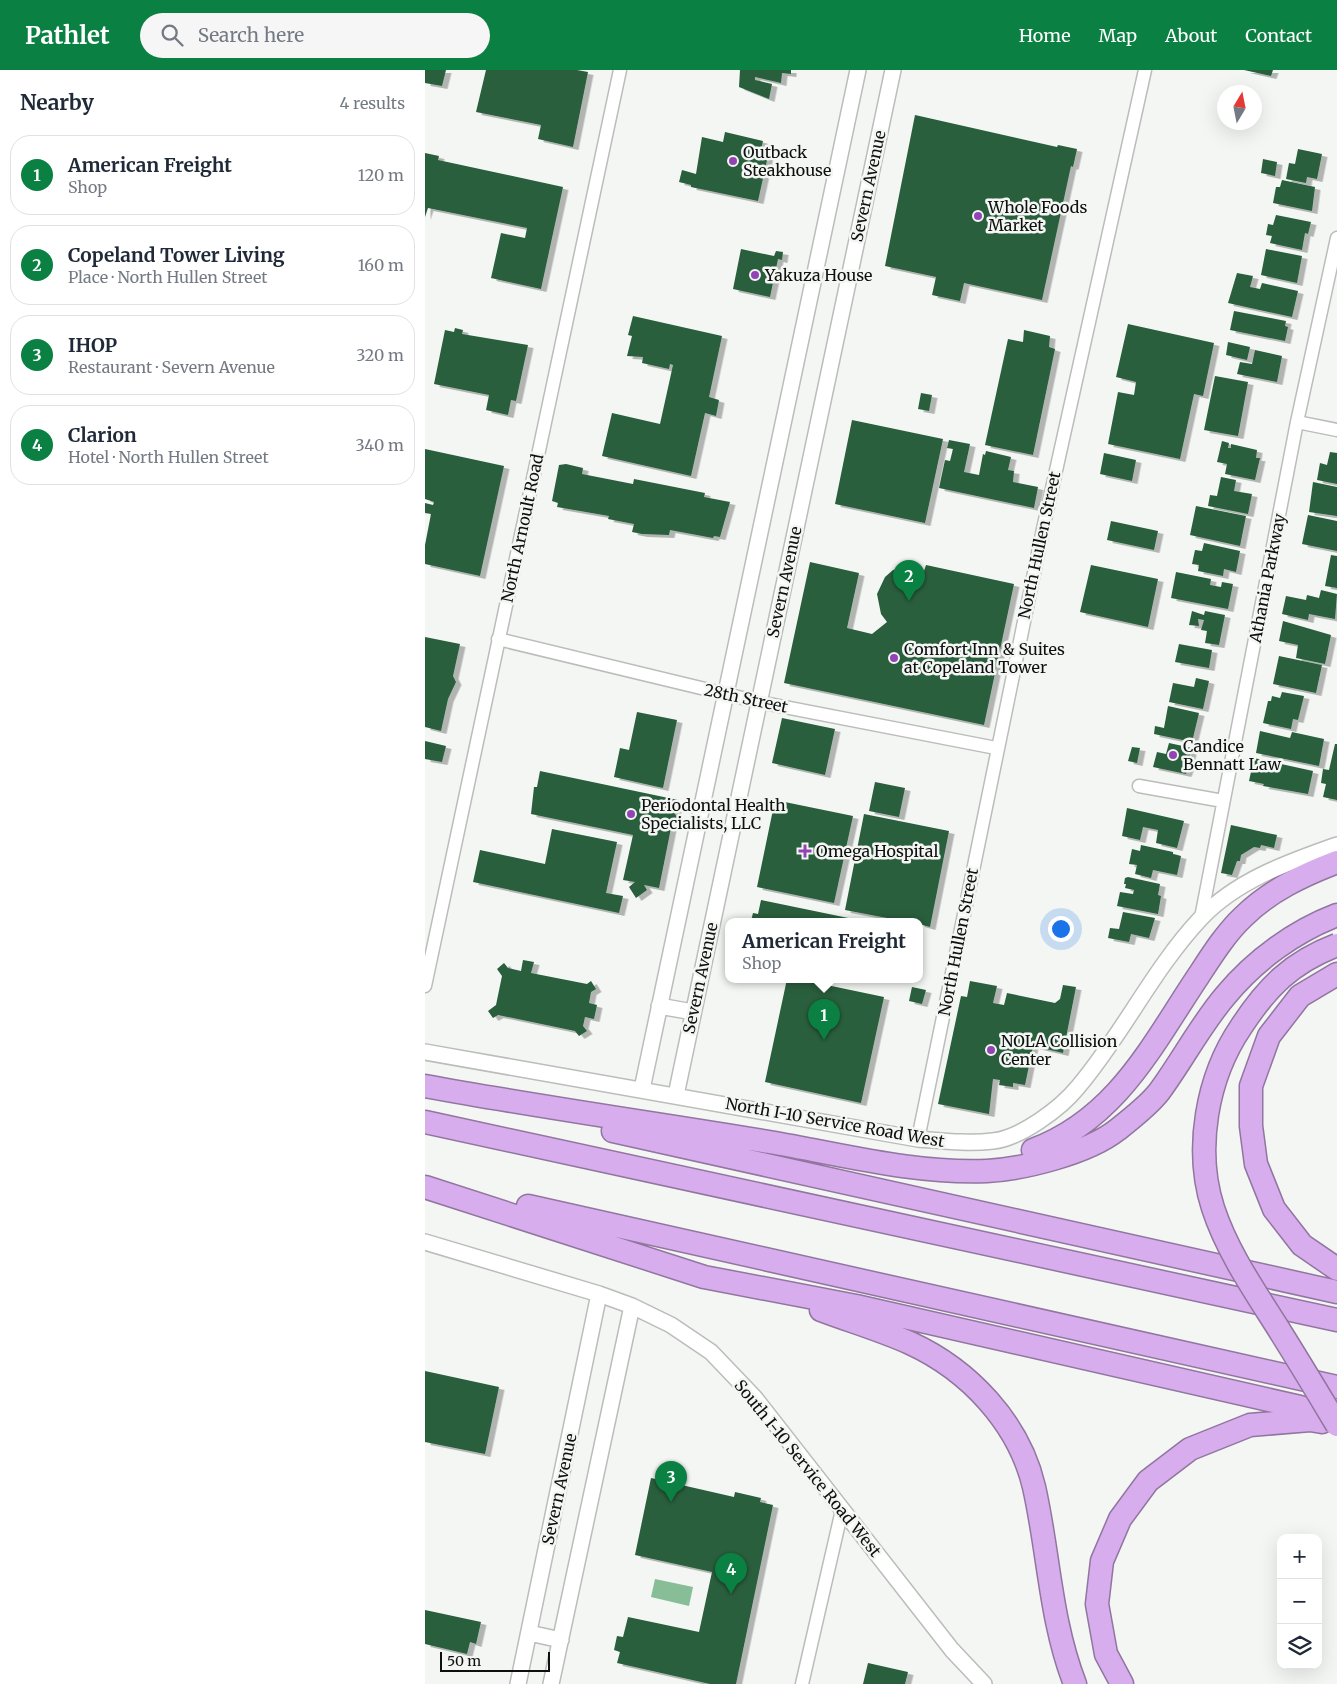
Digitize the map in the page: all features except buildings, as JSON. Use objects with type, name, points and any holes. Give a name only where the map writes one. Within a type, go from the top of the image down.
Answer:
[{"type":"highway","points":[[987,1171],[1004,1161],[1059,1140],[1095,1116],[1126,1083],[1217,948],[1242,917],[1269,894],[1306,874],[1337,862]]},
{"type":"highway","points":[[425,1086],[780,1144],[840,1157],[914,1167],[987,1171],[1045,1162],[1080,1149],[1115,1132],[1157,1095],[1225,995],[1271,951],[1320,922],[1337,915]]},
{"type":"highway","points":[[1337,945],[1292,967],[1257,1003],[1227,1047],[1211,1097],[1203,1151],[1213,1207],[1235,1258],[1337,1425]]},
{"type":"highway","points":[[1337,974],[1301,996],[1269,1036],[1251,1086],[1251,1126],[1256,1164],[1274,1209],[1302,1245],[1337,1269]]},
{"type":"highway","points":[[425,1095],[606,1129],[1337,1292]]},
{"type":"highway","points":[[425,1122],[1337,1320]]},
{"type":"highway","points":[[425,1185],[704,1277],[856,1306],[1290,1404],[1337,1418]]},
{"type":"highway","points":[[425,1185],[1337,1387]]},
{"type":"highway","points":[[763,1289],[910,1343],[951,1367],[991,1402],[1009,1425],[1034,1487],[1057,1627],[1075,1684]]},
{"type":"highway","points":[[1123,1684],[1105,1654],[1097,1604],[1102,1562],[1120,1519],[1148,1481],[1190,1449],[1250,1425],[1310,1420],[1337,1425]]},
{"type":"street","name":"North Arnoult Road","points":[[425,986],[620,70]]},
{"type":"street","name":"Severn Avenue","points":[[642,1089],[858,70]]},
{"type":"street","name":"Severn Avenue","points":[[676,1095],[893,70]]},
{"type":"street","name":"North Hullen Street","points":[[917,1139],[1084,334],[1145,70]]},
{"type":"street","name":"Athania Parkway","points":[[1201,918],[1297,422],[1337,238]]},
{"type":"street","points":[[1297,422],[1337,430]]},
{"type":"street","name":"28th Street","points":[[498,639],[759,702],[997,748]]},
{"type":"street","points":[[1139,786],[1223,801]]},
{"type":"street","name":"North I-10 Service Road West","points":[[425,1052],[917,1139],[958,1143],[995,1141],[1014,1135],[1049,1114],[1078,1088],[1157,974],[1201,918],[1227,897],[1282,864],[1337,845]]},
{"type":"street","points":[[659,1006],[693,1012]]},
{"type":"street","name":"South I-10 Service Road West","points":[[425,1242],[599,1294],[632,1306],[671,1325],[711,1352],[755,1398],[952,1650],[984,1684]]},
{"type":"street","name":"Severn Avenue","points":[[518,1684],[599,1294]]},
{"type":"street","points":[[551,1684],[632,1306]]},
{"type":"street","points":[[802,1684],[842,1510]]},
{"type":"street","points":[[529,1633],[561,1640]]},
{"type":"shaded area","points":[[655,1579],[693,1587],[689,1606],[651,1597]]},
{"type":"place","name":"Outback Steakhouse","points":[[733,161]]},
{"type":"place","name":"Whole Foods Market","points":[[978,216]]},
{"type":"place","name":"Yakuza House","points":[[755,275]]},
{"type":"place","name":"Copeland Tower Living","points":[[909,601]]},
{"type":"place","name":"Comfort Inn & Suites at Copeland Tower","points":[[894,658]]},
{"type":"place","name":"Candice Bennatt Law","points":[[1173,755]]},
{"type":"place","name":"Periodontal Health Specialists, LLC","points":[[631,814]]},
{"type":"place","name":"Omega Hospital","points":[[805,851]]},
{"type":"place","name":"American Freight","points":[[824,1040]]},
{"type":"place","name":"NOLA Collision Center","points":[[991,1050]]},
{"type":"place","name":"IHOP","points":[[671,1502]]},
{"type":"place","name":"Clarion","points":[[731,1594]]}]
